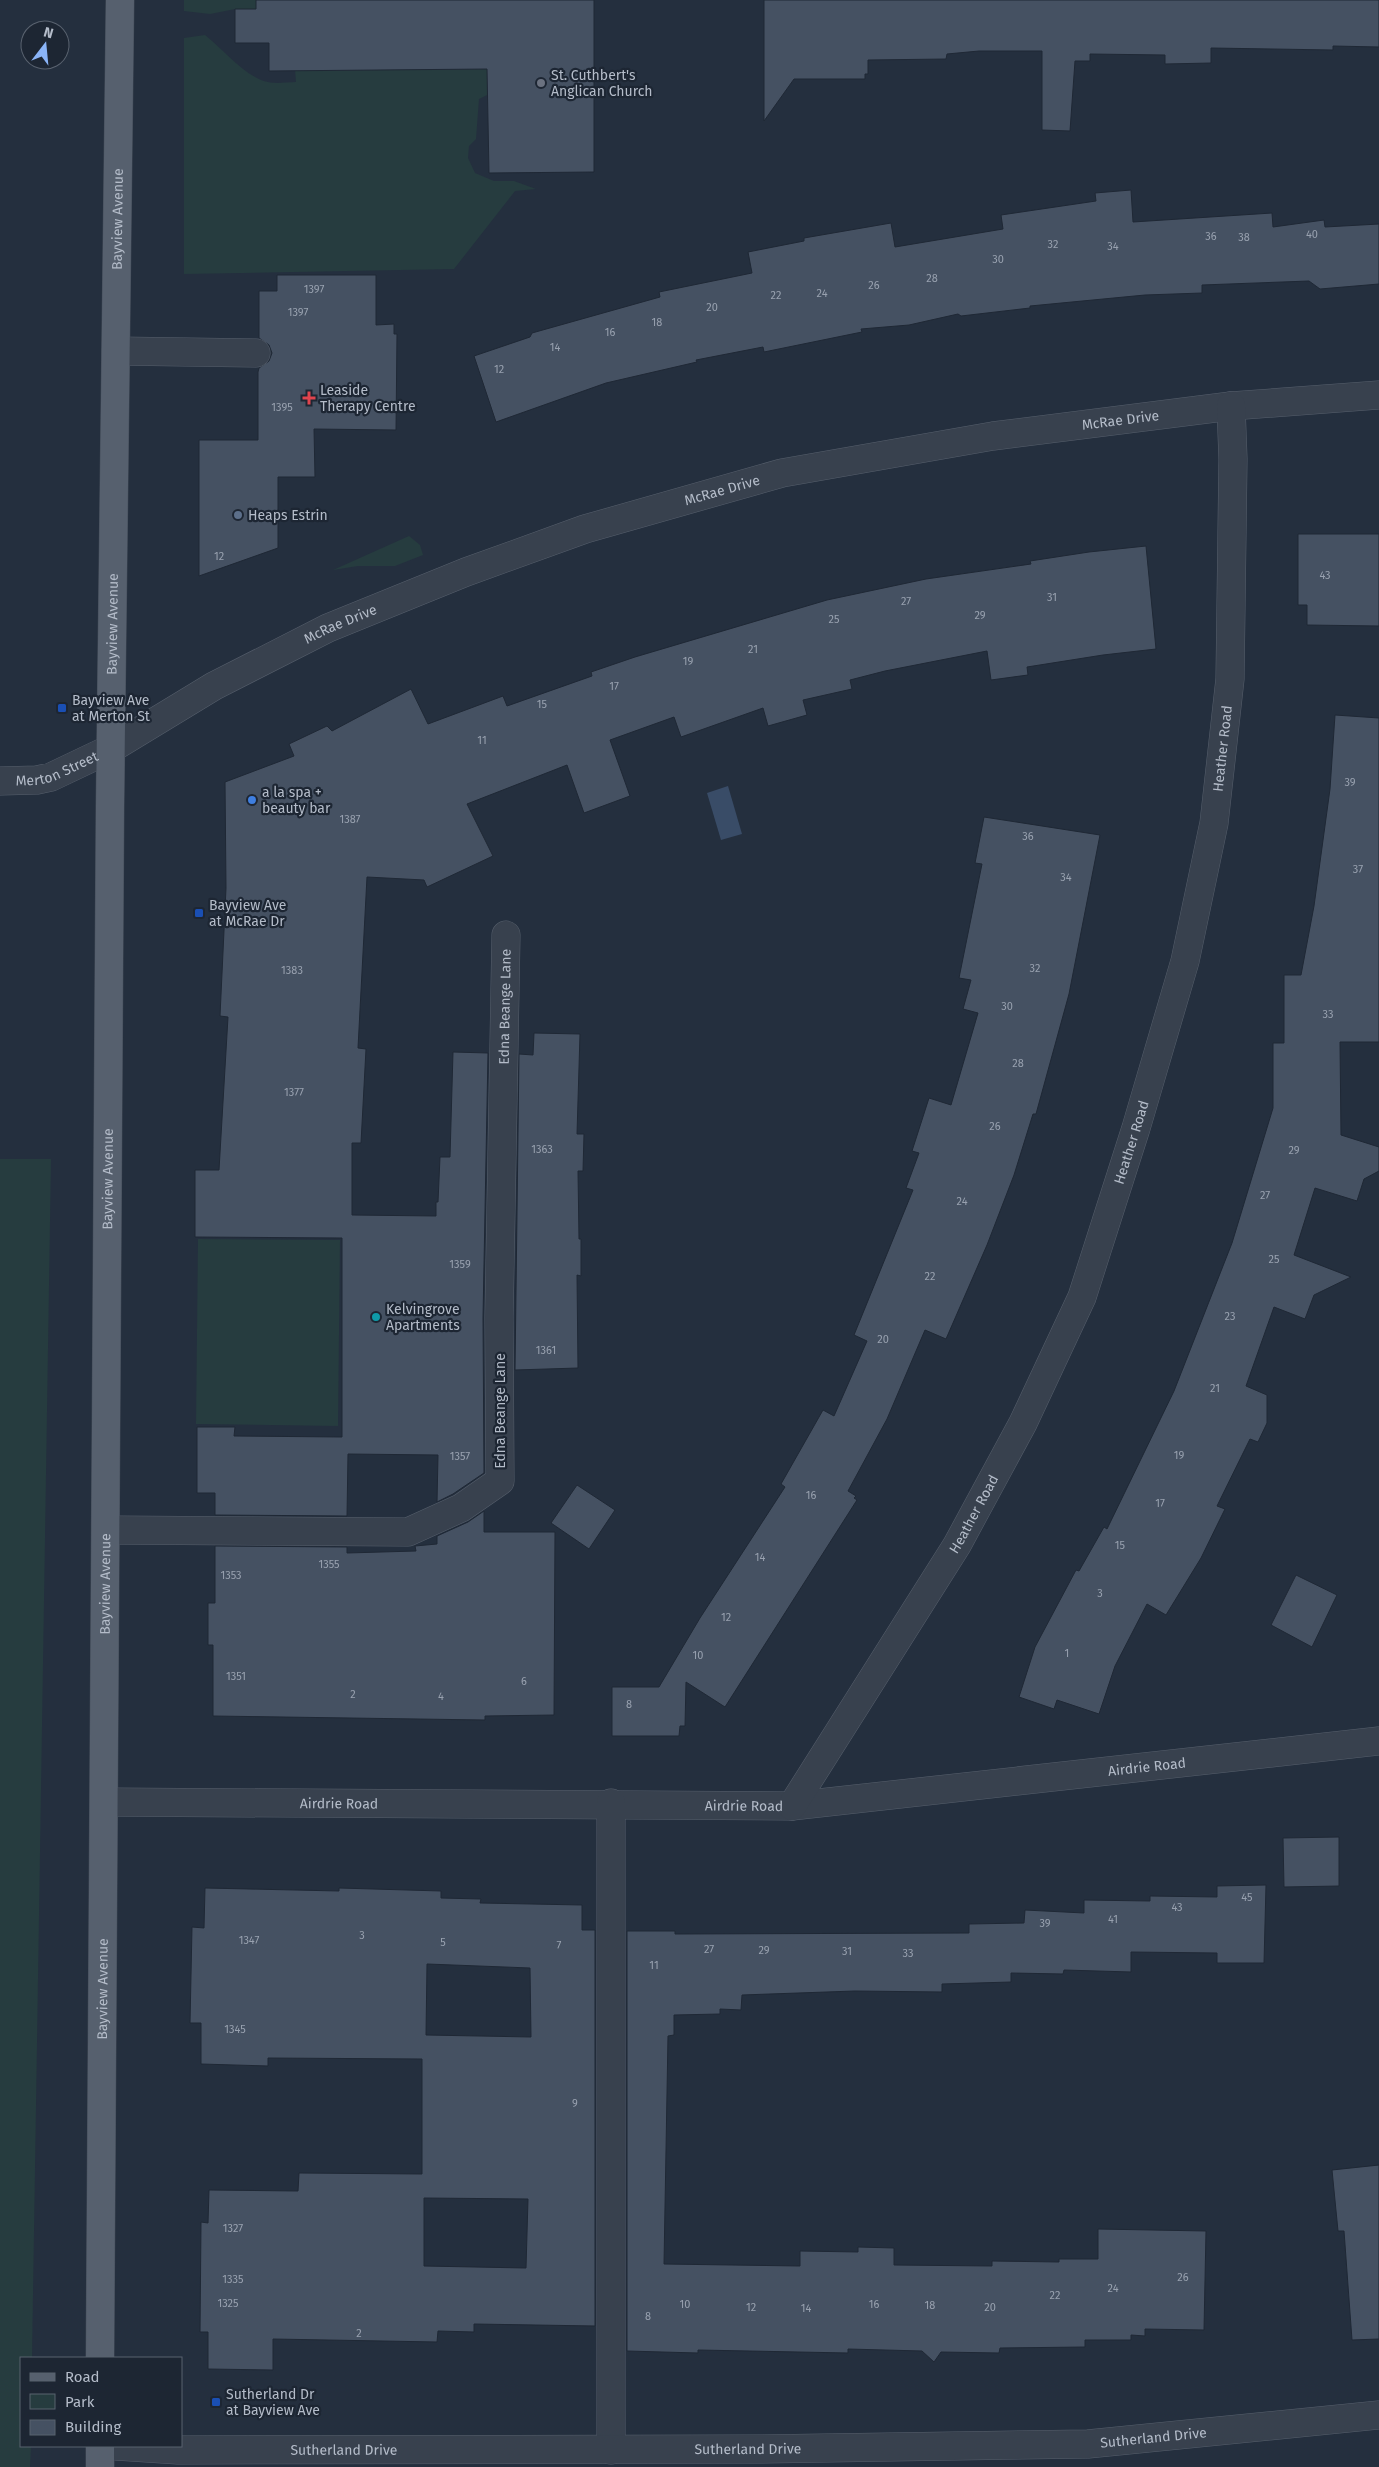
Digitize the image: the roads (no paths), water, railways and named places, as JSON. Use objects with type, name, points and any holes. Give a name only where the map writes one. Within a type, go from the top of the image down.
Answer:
[{"type":"main road","name":"Bayview Avenue","points":[[100,2357],[112,748],[120,0]]},
{"type":"main road","points":[[100,2447],[100,2467]]},
{"type":"street","points":[[116,351],[256,353]]},
{"type":"street","name":"McRae Drive","points":[[112,748],[214,686],[328,628],[466,572],[584,529],[782,473],[993,436],[1231,406],[1379,395]]},
{"type":"street","name":"Heather Road","points":[[792,1806],[957,1545],[1023,1423],[1082,1296],[1136,1128],[1185,961],[1214,823],[1230,679],[1233,459],[1231,406]]},
{"type":"street","name":"Merton Street","points":[[0,780],[51,778],[112,748]]},
{"type":"street","name":"Edna Beange Lane","points":[[107,1530],[408,1532],[461,1508],[500,1480],[499,1318],[506,935]]},
{"type":"street","name":"Airdrie Road","points":[[105,1802],[611,1803],[792,1806],[1379,1741]]},
{"type":"street","points":[[611,1803],[611,2450]]},
{"type":"street","name":"Sutherland Drive","points":[[132,2447],[178,2450],[611,2450],[762,2458],[1088,2444],[1379,2415]]},
{"type":"water","points":[[728,786],[742,834],[721,840],[707,793]]},
{"type":"place","name":"St. Cuthbert's Anglican Church","points":[[541,83]]},
{"type":"place","name":"Leaside Therapy Centre","points":[[309,398]]},
{"type":"place","name":"Heaps Estrin","points":[[238,515]]},
{"type":"place","name":"Bayview Ave at Merton St","points":[[62,708]]},
{"type":"place","name":"a la spa + beauty bar","points":[[252,800]]},
{"type":"place","name":"Bayview Ave at McRae Dr","points":[[199,913]]},
{"type":"place","name":"Kelvingrove Apartments","points":[[376,1317]]},
{"type":"place","name":"Sutherland Dr at Bayview Ave","points":[[216,2402]]}]
